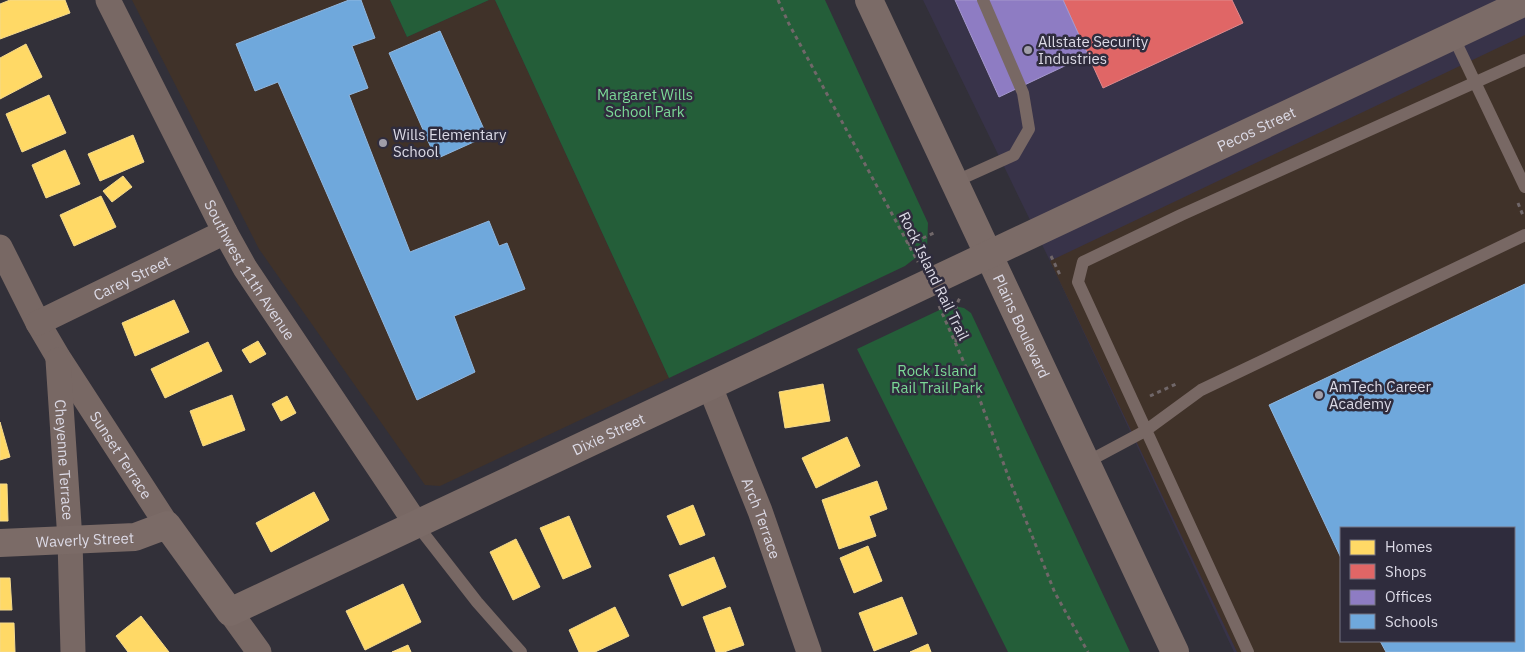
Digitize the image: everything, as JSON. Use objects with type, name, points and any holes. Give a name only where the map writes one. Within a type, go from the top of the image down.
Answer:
[{"type":"main road","name":"Plains Boulevard","points":[[869,0],[1175,652]]},
{"type":"main road","name":"Pecos Street","points":[[988,256],[1525,2]]},
{"type":"main road","name":"Dixie Street","points":[[230,612],[988,256]]},
{"type":"main road","name":"Waverly Street","points":[[0,543],[136,537],[166,525]]},
{"type":"main road","name":"Sunset Terrace","points":[[166,525],[230,612]]},
{"type":"street","name":"Southwest 11th Avenue","points":[[108,0],[245,268],[416,525]]},
{"type":"street","name":"Carey Street","points":[[38,323],[225,232]]},
{"type":"street","name":"Sunset Terrace","points":[[0,247],[38,323],[58,357],[166,525]]},
{"type":"street","name":"Cheyenne Terrace","points":[[58,357],[70,540],[73,652]]},
{"type":"street","name":"Arch Terrace","points":[[710,387],[760,511],[809,652]]},
{"type":"street","name":"Sunset Terrace","points":[[230,612],[259,652]]},
{"type":"lane","points":[[954,182],[1014,155],[1029,129],[1023,94],[983,0]]},
{"type":"lane","points":[[1453,36],[1525,187]]},
{"type":"lane","points":[[1248,652],[1078,282],[1083,262],[1190,211],[1525,60]]},
{"type":"lane","points":[[1087,462],[1145,431],[1201,390],[1525,235]]},
{"type":"lane","points":[[416,525],[477,602],[521,652]]},
{"type":"path","name":"Rock Island Rail Trail","points":[[778,0],[789,24],[930,284],[978,392],[1010,481],[1055,592],[1088,652]]},
{"type":"path","points":[[908,245],[936,232]]},
{"type":"path","points":[[956,343],[955,316],[960,298]]},
{"type":"shaded area","name":"Wills Elementary School","points":[[132,0],[390,0],[407,37],[489,0],[495,0],[669,378],[440,486],[425,485],[259,249]]},
{"type":"shaded area","name":"AmTech Career Academy","points":[[923,0],[1525,0],[1525,652],[1234,652],[1050,261]]},
{"type":"shaded area","name":"AmTech Career Academy","points":[[1525,35],[1525,652],[1237,652],[1050,261]]},
{"type":"green space","points":[[390,0],[489,0],[407,37]]},
{"type":"green space","name":"Margaret Wills School Park","points":[[495,0],[825,0],[928,223],[927,249],[905,266],[669,378]]},
{"type":"green space","name":"Rock Island Rail Trail Park","points":[[950,305],[964,308],[971,313],[1130,652],[1008,652],[857,349]]},
{"type":"building: Homes","points":[[10,0],[65,0],[70,13],[0,39],[0,4]]},
{"type":"building: Homes","points":[[26,44],[42,77],[0,99],[0,58]]},
{"type":"building: Homes","points":[[49,95],[66,133],[22,152],[6,114]]},
{"type":"building: Homes","points":[[133,135],[144,162],[100,181],[88,154]]},
{"type":"building: Homes","points":[[65,150],[80,184],[46,198],[32,165]]},
{"type":"building: Homes","points":[[123,176],[132,187],[112,202],[103,191]]},
{"type":"building: Homes","points":[[101,196],[116,227],[74,246],[60,215]]},
{"type":"building: Homes","points":[[174,300],[189,332],[135,356],[122,323]]},
{"type":"building: Homes","points":[[258,341],[266,354],[250,363],[242,350]]},
{"type":"building: Homes","points":[[208,342],[222,371],[165,398],[151,369]]},
{"type":"building: Homes","points":[[823,384],[830,421],[785,428],[779,392]]},
{"type":"building: Homes","points":[[232,395],[245,430],[203,446],[190,411]]},
{"type":"building: Homes","points":[[287,396],[296,413],[281,421],[272,404]]},
{"type":"building: Homes","points":[[0,422],[10,457],[0,460]]},
{"type":"building: Homes","points":[[847,437],[860,466],[816,488],[802,458]]},
{"type":"building: Homes","points":[[877,481],[887,509],[869,516],[876,536],[839,549],[822,500]]},
{"type":"building: Homes","points":[[0,484],[7,484],[8,521],[0,521]]},
{"type":"building: Homes","points":[[314,492],[329,520],[271,552],[256,523]]},
{"type":"building: Homes","points":[[693,505],[705,535],[680,545],[667,516]]},
{"type":"building: Homes","points":[[569,516],[591,567],[563,579],[540,528]]},
{"type":"building: Homes","points":[[516,539],[540,587],[513,600],[490,552]]},
{"type":"building: Homes","points":[[868,546],[882,581],[854,593],[840,558]]},
{"type":"building: Homes","points":[[714,557],[726,587],[682,606],[669,575]]},
{"type":"building: Homes","points":[[0,578],[10,578],[12,610],[0,610]]},
{"type":"building: Homes","points":[[403,584],[421,622],[365,650],[346,611]]},
{"type":"building: Homes","points":[[902,597],[917,634],[874,651],[859,613]]},
{"type":"building: Homes","points":[[615,607],[629,636],[595,652],[579,652],[569,630]]},
{"type":"building: Homes","points":[[730,607],[744,645],[724,652],[716,652],[703,617]]},
{"type":"building: Homes","points":[[141,616],[169,652],[128,652],[116,636]]},
{"type":"building: Homes","points":[[0,623],[14,623],[15,652],[0,652]]},
{"type":"building: Homes","points":[[928,644],[931,652],[910,652]]},
{"type":"building: Homes","points":[[408,645],[411,652],[392,652]]},
{"type":"building: Shops","points":[[1063,0],[1232,0],[1243,23],[1103,88]]},
{"type":"building: Offices","points":[[955,0],[1063,0],[1088,55],[999,97]]},
{"type":"building: Schools","points":[[349,0],[361,0],[375,38],[352,46],[368,88],[349,95],[410,252],[489,221],[499,246],[507,243],[525,289],[454,316],[475,372],[417,400],[278,82],[255,91],[236,44]]},
{"type":"building: Schools","points":[[440,31],[487,136],[436,159],[389,53]]},
{"type":"building: Schools","points":[[1525,284],[1525,652],[1386,652],[1381,642],[1515,642],[1515,527],[1340,527],[1340,556],[1269,405]]},
{"type":"place","name":"Allstate Security Industries","points":[[1028,50]]},
{"type":"place","name":"Wills Elementary School","points":[[383,143]]},
{"type":"place","name":"AmTech Career Academy","points":[[1319,395]]}]
